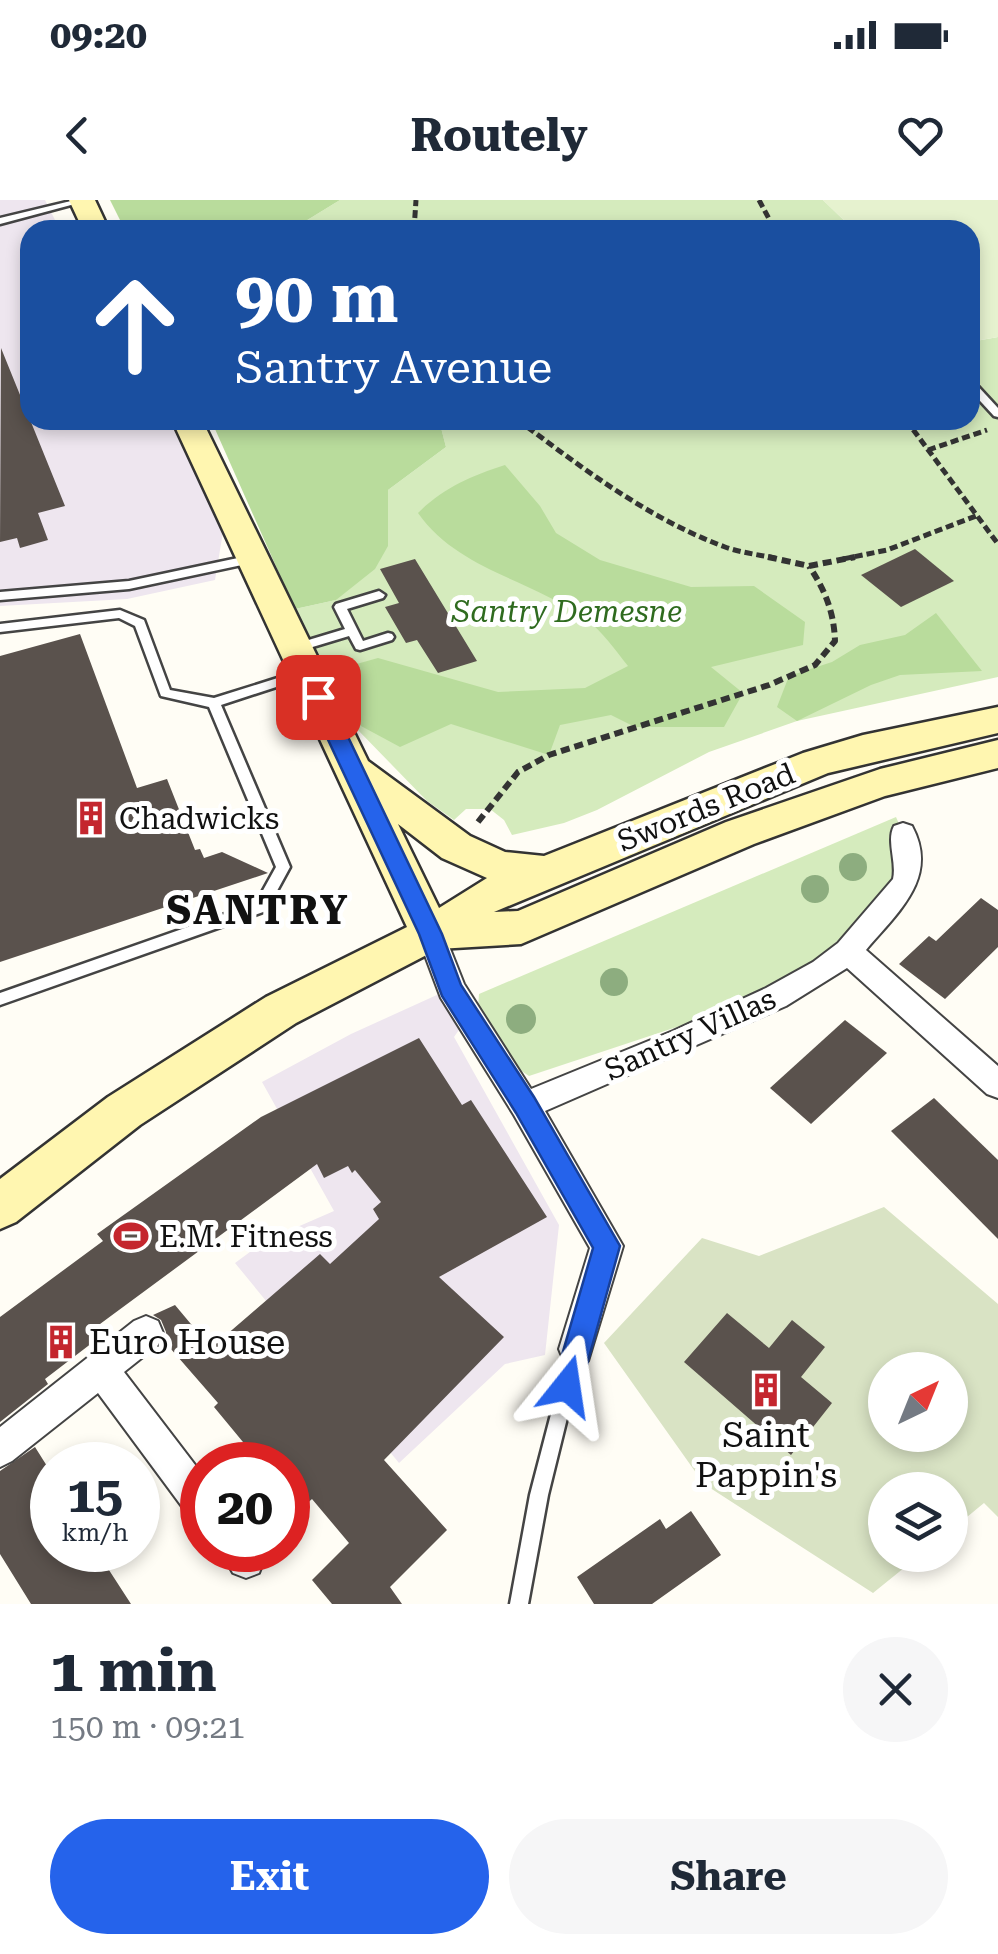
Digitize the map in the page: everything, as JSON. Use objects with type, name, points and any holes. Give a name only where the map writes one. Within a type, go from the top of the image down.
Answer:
[{"type":"main road","points":[[192,430],[431,934]]},
{"type":"main road","name":"Swords Road","points":[[0,1207],[124,1111],[281,1010],[431,934],[490,894],[816,764],[863,749],[998,720]]},
{"type":"main road","name":"Swords Road","points":[[431,934],[521,927],[808,808],[880,783],[998,754]]},
{"type":"main road","points":[[352,768],[456,847],[502,868],[543,871]]},
{"type":"street","name":"Santry Villas","points":[[525,1105],[776,997],[848,951],[906,883],[910,866],[903,833]]},
{"type":"street","points":[[431,934],[450,989],[525,1105],[607,1246],[576,1349]]},
{"type":"street","points":[[848,951],[998,1085]]},
{"type":"street","points":[[0,1450],[146,1333]]},
{"type":"street","points":[[100,1369],[180,1474]]},
{"type":"lane","points":[[0,221],[82,200]]},
{"type":"lane","points":[[980,395],[998,414]]},
{"type":"lane","points":[[0,596],[129,585],[252,558]]},
{"type":"lane","points":[[379,594],[340,607],[360,646],[388,637]]},
{"type":"lane","points":[[0,628],[120,614],[140,623],[165,693],[214,703],[351,631]]},
{"type":"lane","points":[[0,999],[261,907],[283,866],[214,703]]},
{"type":"lane","points":[[519,1604],[539,1495],[576,1349]]},
{"type":"path","points":[[928,450],[998,426]]},
{"type":"path","points":[[532,430],[602,482],[664,518],[726,546],[809,566],[888,550],[976,516]]},
{"type":"path","points":[[913,430],[998,544]]},
{"type":"path","points":[[469,832],[518,772],[549,755],[769,685],[815,665],[835,642],[835,618],[826,592],[809,566]]},
{"type":"shaded area","points":[[0,200],[45,200],[55,220],[20,220],[20,430],[174,430],[223,532],[215,580],[127,599],[0,606]]},
{"type":"shaded area","points":[[439,994],[461,1027],[454,1037],[559,1225],[545,1355],[505,1364],[399,1463],[235,1263],[265,1241],[334,1211],[262,1082],[351,1034]]},
{"type":"green space","points":[[110,200],[340,200],[307,220],[120,220]]},
{"type":"green space","points":[[340,200],[823,200],[844,220],[307,220]]},
{"type":"green space","points":[[823,200],[998,200],[998,337],[980,340],[980,220],[844,220]]},
{"type":"green space","name":"Santry Demesne","points":[[998,337],[998,677],[797,721],[709,752],[597,810],[564,823],[512,835],[504,820],[490,809],[466,809],[454,820],[427,801],[356,728],[295,609],[336,600],[388,490],[446,447],[442,430],[980,430],[980,340]]},
{"type":"green space","points":[[215,430],[442,430],[446,447],[388,490],[388,546],[375,569],[336,600],[295,609]]},
{"type":"green space","points":[[505,465],[540,506],[556,533],[600,560],[691,587],[754,586],[805,622],[803,645],[711,667],[743,693],[724,727],[635,727],[611,715],[560,725],[549,755],[451,724],[400,747],[361,726],[328,672],[378,658],[498,692],[585,688],[628,666],[587,620],[475,562],[435,533],[418,513],[458,484]]},
{"type":"green space","points":[[936,613],[982,671],[900,675],[797,721],[777,707],[789,676],[832,662],[860,645],[905,635]]},
{"type":"green space","points":[[896,817],[903,833],[908,878],[817,959],[725,1011],[529,1076],[508,1062],[477,1024],[479,994]]},
{"type":"green space","points":[[884,1207],[998,1304],[998,1517],[984,1503],[968,1516],[968,1472],[868,1472],[868,1572],[899,1572],[873,1593],[704,1484],[604,1343],[702,1238],[759,1256]]},
{"type":"building","points":[[1,348],[20,395],[20,430],[34,430],[65,506],[38,513],[48,540],[20,548],[17,538],[0,542]]},
{"type":"building","points":[[915,549],[954,581],[901,607],[861,575]]},
{"type":"building","points":[[415,559],[477,661],[438,673],[417,640],[406,643],[385,607],[399,603],[380,569]]},
{"type":"building","name":"Chadwicks","points":[[80,634],[137,788],[167,779],[195,850],[200,849],[204,858],[222,852],[268,873],[0,962],[0,656]]},
{"type":"building","points":[[981,898],[998,910],[998,947],[945,999],[899,964],[929,936],[936,941]]},
{"type":"building","points":[[845,1020],[887,1053],[811,1124],[770,1088]]},
{"type":"building","points":[[419,1038],[462,1105],[471,1100],[547,1217],[439,1277],[504,1337],[384,1460],[447,1530],[390,1587],[402,1604],[332,1604],[312,1580],[349,1543],[310,1501],[310,1442],[243,1442],[214,1407],[218,1403],[164,1341],[166,1332],[161,1320],[153,1315],[175,1305],[211,1348],[320,1254],[330,1264],[379,1219],[373,1209],[381,1202],[348,1166],[324,1178],[317,1164],[100,1324],[105,1333],[45,1379],[48,1384],[0,1422],[0,1317],[103,1241],[97,1234],[261,1117]]},
{"type":"building","points":[[934,1098],[998,1160],[998,1239],[891,1131]]},
{"type":"building","name":"Saint Pappin's","points":[[727,1313],[769,1348],[792,1320],[825,1347],[801,1377],[832,1403],[791,1455],[684,1362]]},
{"type":"building","points":[[30,1450],[30,1572],[110,1572],[131,1604],[31,1604],[0,1554],[0,1471]]},
{"type":"building","points":[[691,1511],[721,1555],[652,1604],[594,1604],[577,1577],[660,1519],[666,1529]]},
{"type":"place","name":"Chadwicks","points":[[91,818]]},
{"type":"place","name":"E.M. Fitness","points":[[131,1236]]},
{"type":"place","name":"Euro House","points":[[61,1342]]},
{"type":"place","name":"Saint Pappin's","points":[[766,1390]]},
{"type":"district","name":"SANTRY","points":[[258,910]]},
{"type":"route","points":[[318,697],[431,934],[450,989],[525,1105],[607,1246],[567,1386]]}]
